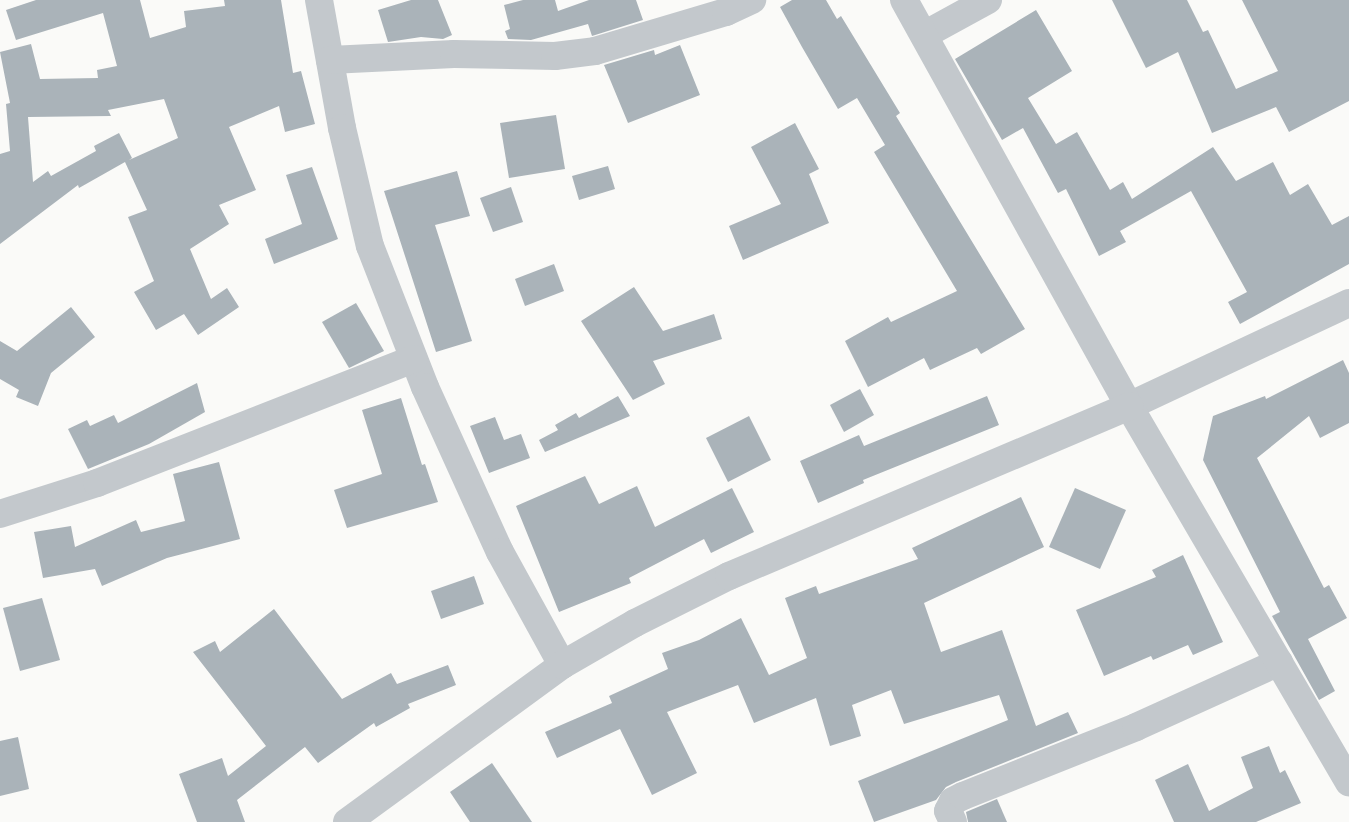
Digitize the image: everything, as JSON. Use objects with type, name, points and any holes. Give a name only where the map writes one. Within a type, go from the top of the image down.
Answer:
[{"type":"street","points":[[319,0],[370,246],[414,359],[500,552],[562,665]]},
{"type":"street","points":[[330,60],[454,54],[555,56],[595,51],[726,12],[752,0]]},
{"type":"street","points":[[904,0],[1129,406],[1349,782]]},
{"type":"street","points":[[924,35],[988,0]]},
{"type":"street","points":[[347,822],[562,665],[635,623],[729,576],[1129,406],[1349,303]]},
{"type":"street","points":[[0,514],[97,482],[414,359]]},
{"type":"street","points":[[953,822],[948,811],[953,802],[963,796],[1127,731],[1279,662]]},
{"type":"building","points":[[36,0],[140,0],[150,38],[186,27],[184,11],[225,6],[224,0],[281,0],[293,73],[301,71],[315,124],[285,132],[279,106],[229,127],[256,190],[219,205],[229,224],[190,249],[211,299],[227,288],[239,307],[198,335],[184,314],[156,330],[134,292],[154,281],[128,217],[147,210],[125,162],[79,188],[78,185],[0,244],[0,154],[10,151],[6,104],[10,103],[0,52],[31,44],[40,79],[98,78],[97,70],[117,66],[103,13],[16,40],[6,10]],"holes":[[[164,99],[178,138],[129,160],[132,158],[119,133],[94,146],[96,151],[51,176],[48,171],[33,182],[28,117],[111,116],[108,110]]]},
{"type":"building","points":[[411,0],[438,0],[452,35],[443,39],[421,37],[388,42],[378,10]]},
{"type":"building","points":[[523,0],[555,0],[558,11],[589,0],[636,0],[643,20],[592,36],[588,24],[531,40],[508,39],[505,31],[510,29],[504,5]]},
{"type":"building","points":[[792,0],[826,0],[837,19],[841,16],[900,113],[896,116],[1025,329],[981,354],[977,348],[930,370],[924,358],[868,387],[845,341],[888,317],[891,322],[957,291],[874,152],[885,145],[857,98],[838,109],[802,47],[780,7]]},
{"type":"building","points":[[1112,0],[1187,0],[1203,32],[1208,30],[1236,89],[1278,71],[1242,0],[1349,0],[1349,101],[1289,132],[1276,107],[1212,133],[1178,52],[1146,68]]},
{"type":"building","points":[[1036,10],[1072,71],[1028,98],[1056,144],[1077,132],[1110,190],[1123,182],[1132,199],[1213,147],[1236,181],[1273,162],[1290,195],[1308,184],[1332,225],[1349,216],[1349,264],[1240,324],[1228,302],[1247,292],[1191,191],[1120,231],[1126,242],[1099,256],[1066,189],[1058,193],[1023,128],[1002,140],[955,59]]},
{"type":"building","points":[[680,45],[700,95],[628,123],[604,65],[654,50],[655,55]]},
{"type":"building","points":[[556,115],[565,169],[509,178],[500,123]]},
{"type":"building","points":[[795,123],[819,169],[809,174],[829,223],[743,260],[729,226],[781,204],[751,147]]},
{"type":"building","points":[[608,166],[615,189],[579,200],[572,176]]},
{"type":"building","points":[[312,167],[338,239],[274,264],[265,239],[302,224],[286,175]]},
{"type":"building","points":[[457,171],[470,216],[435,225],[472,341],[436,352],[384,191]]},
{"type":"building","points":[[511,187],[523,222],[493,232],[480,198]]},
{"type":"building","points":[[554,264],[564,291],[525,306],[515,279]]},
{"type":"building","points":[[634,287],[663,331],[714,314],[722,339],[653,361],[665,384],[633,400],[581,321]]},
{"type":"building","points":[[356,303],[384,351],[349,368],[322,322]]},
{"type":"building","points":[[71,307],[95,337],[51,373],[38,406],[16,397],[19,390],[0,379],[0,341],[17,351]]},
{"type":"building","points":[[1343,360],[1349,373],[1349,423],[1320,438],[1309,416],[1257,458],[1324,588],[1329,585],[1347,618],[1308,639],[1335,691],[1319,700],[1272,616],[1280,612],[1203,460],[1213,416],[1265,396],[1266,399]]},
{"type":"building","points":[[197,383],[205,412],[149,444],[88,469],[68,429],[87,420],[90,426],[114,415],[118,423]]},
{"type":"building","points":[[860,389],[874,415],[844,432],[830,405]]},
{"type":"building","points":[[618,396],[630,416],[545,452],[539,440],[558,430],[555,425],[576,413],[579,418]]},
{"type":"building","points":[[987,396],[999,425],[863,480],[864,483],[818,503],[800,461],[859,435],[864,446]]},
{"type":"building","points":[[401,398],[422,465],[425,464],[438,502],[347,528],[334,490],[382,474],[362,410]]},
{"type":"building","points":[[749,416],[771,460],[728,482],[706,438]]},
{"type":"building","points":[[495,417],[504,440],[521,434],[530,458],[489,473],[470,426]]},
{"type":"building","points":[[219,462],[240,539],[167,558],[102,586],[95,569],[43,578],[34,532],[71,526],[75,547],[136,520],[141,532],[185,521],[173,474]]},
{"type":"building","points":[[585,476],[599,504],[637,486],[655,527],[732,488],[754,532],[711,553],[704,539],[629,578],[631,583],[559,612],[516,506]]},
{"type":"building","points":[[1075,488],[1126,510],[1100,569],[1049,547]]},
{"type":"building","points":[[1021,497],[1044,547],[924,603],[941,652],[1002,630],[1036,726],[1068,712],[1078,733],[956,782],[946,787],[936,800],[874,822],[858,781],[1008,720],[999,695],[904,724],[891,690],[852,705],[861,736],[830,746],[816,698],[754,723],[738,685],[667,712],[697,773],[652,795],[620,729],[557,758],[545,732],[612,703],[609,696],[668,669],[662,653],[699,640],[741,618],[769,675],[807,658],[785,598],[816,586],[819,594],[918,559],[912,548]]},
{"type":"building","points":[[1183,555],[1223,642],[1193,655],[1188,645],[1153,660],[1151,656],[1104,676],[1076,610],[1156,577],[1152,570]]},
{"type":"building","points":[[474,576],[484,604],[441,619],[431,591]]},
{"type":"building","points":[[42,598],[60,660],[20,671],[3,608]]},
{"type":"building","points":[[274,609],[342,699],[391,673],[397,684],[448,665],[456,685],[408,704],[410,708],[376,727],[374,723],[318,763],[305,747],[237,800],[245,822],[197,822],[179,774],[222,758],[228,776],[266,746],[193,652],[215,641],[220,652]]},
{"type":"building","points":[[18,737],[29,789],[0,796],[0,741]]},
{"type":"building","points":[[1269,746],[1280,773],[1285,770],[1301,803],[1256,822],[1174,822],[1155,780],[1188,764],[1209,811],[1253,788],[1241,757]]},
{"type":"building","points":[[492,763],[532,822],[470,822],[450,792]]},
{"type":"building","points":[[997,799],[1007,822],[968,822],[966,812]]}]
